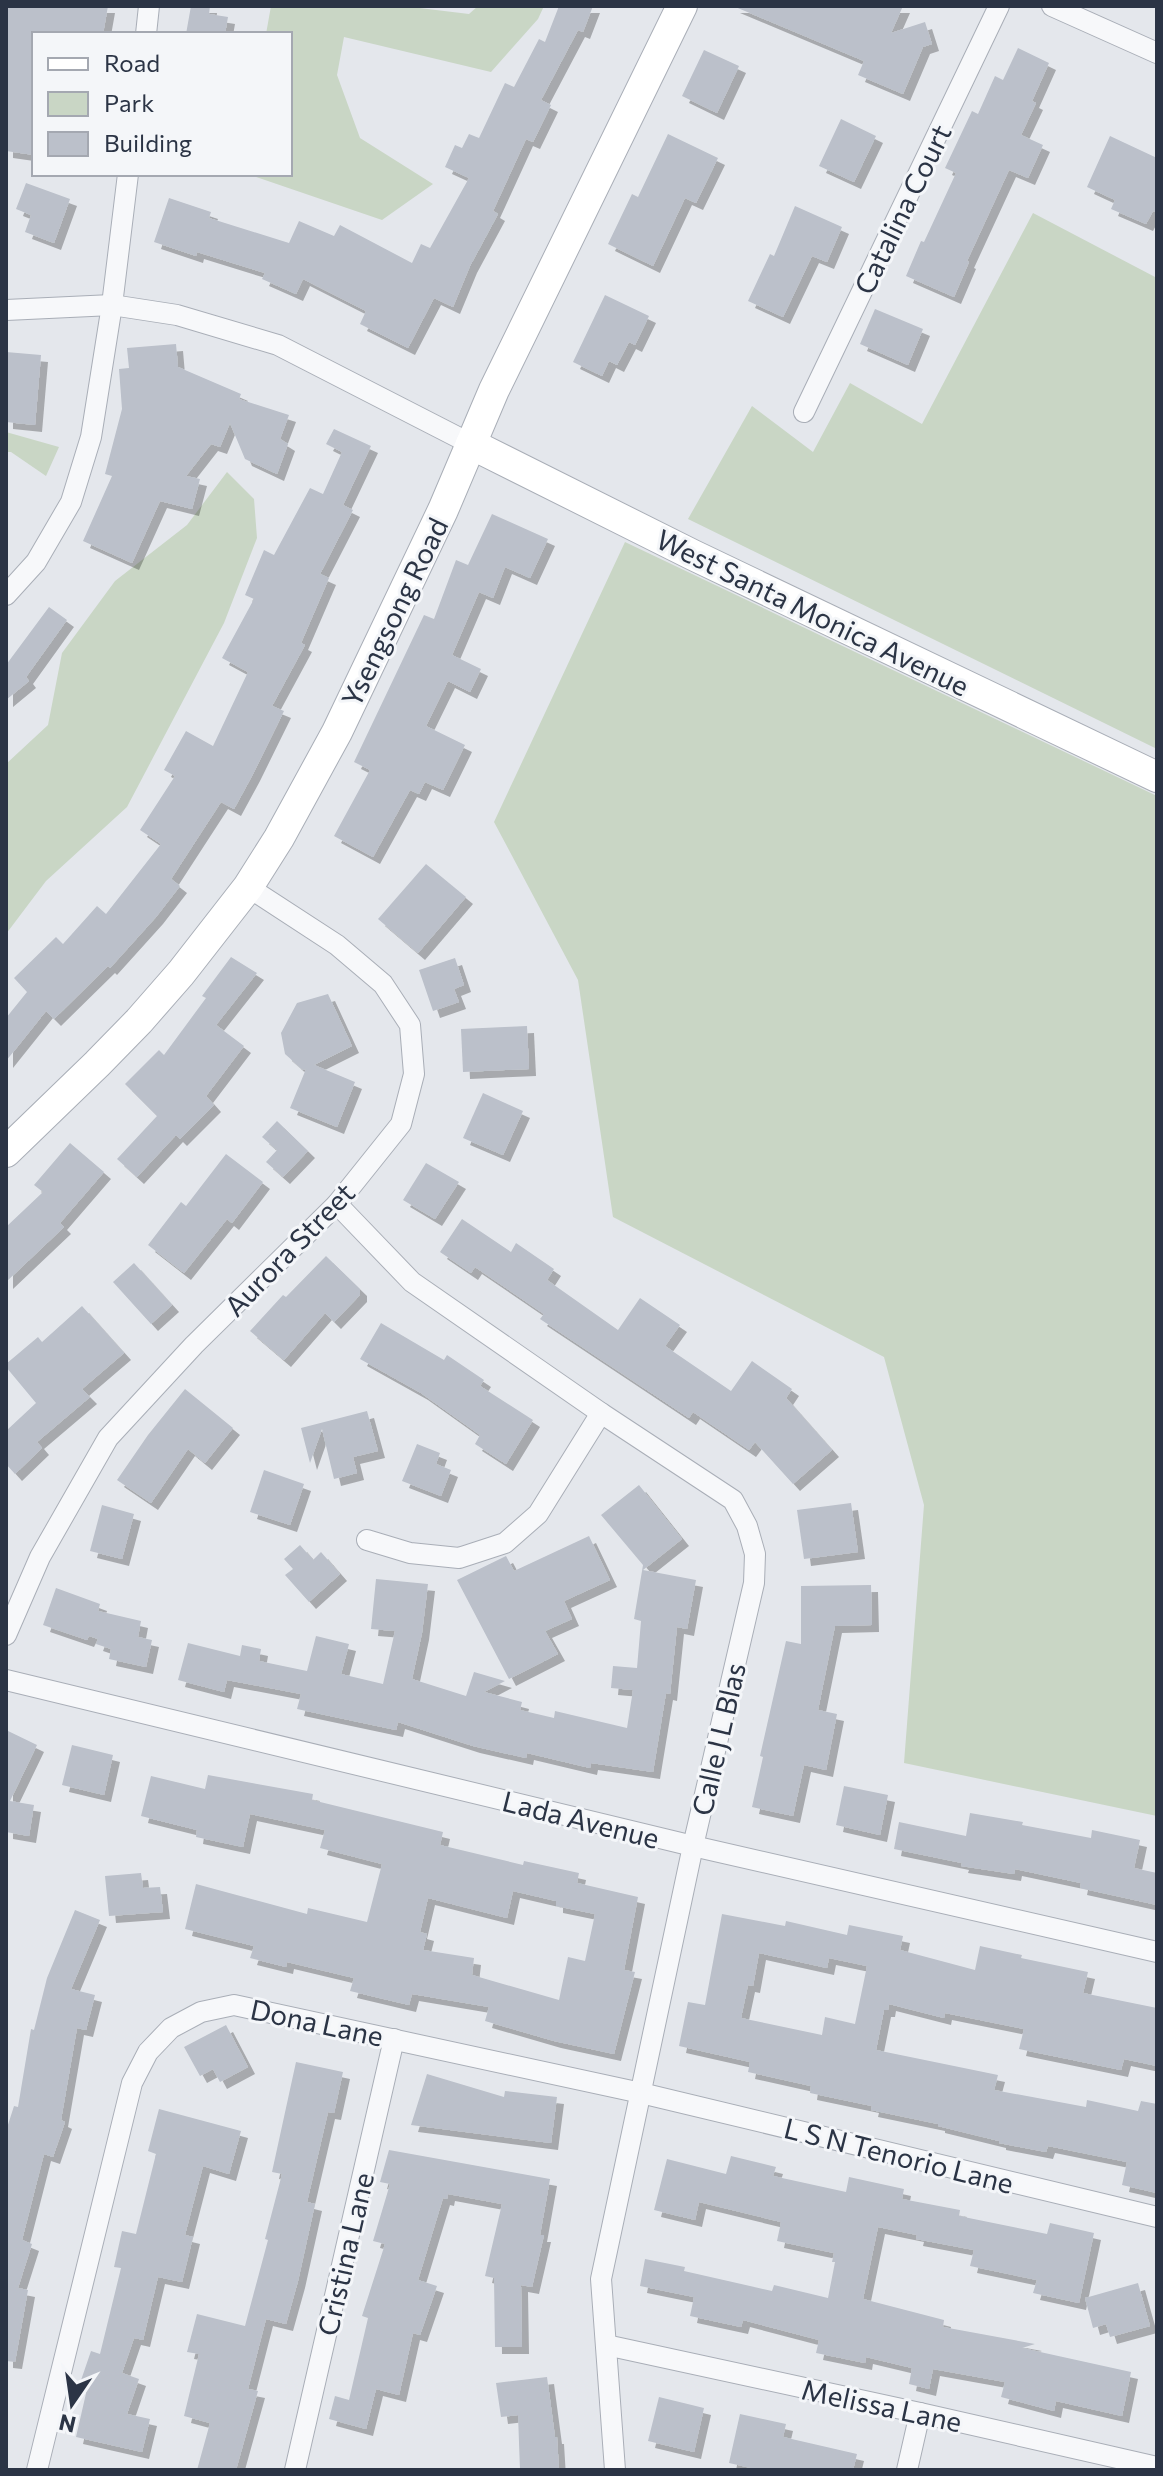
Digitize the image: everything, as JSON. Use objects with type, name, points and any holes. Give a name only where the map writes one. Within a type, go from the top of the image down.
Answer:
[{"type":"main road","name":"Ysengsong Road","points":[[6,1152],[139,1021],[190,962],[248,887],[307,790],[443,510],[507,363],[682,6]]},
{"type":"main road","name":"West Santa Monica Avenue","points":[[471,444],[693,555],[1157,777]]},
{"type":"street","points":[[146,32],[149,6]]},
{"type":"street","name":"Catalina Court","points":[[804,412],[999,6]]},
{"type":"street","points":[[1052,6],[1157,53]]},
{"type":"street","points":[[6,595],[36,562],[71,502],[91,437],[128,176]]},
{"type":"street","points":[[6,310],[112,305],[177,315],[278,345],[471,444]]},
{"type":"street","name":"Aurora Street","points":[[6,1635],[40,1557],[108,1438],[194,1345],[337,1204],[401,1124],[414,1074],[410,1025],[383,984],[337,945],[248,887]]},
{"type":"street","name":"Calle J L Blas","points":[[337,1204],[412,1282],[733,1500],[747,1526],[755,1554],[754,1583],[693,1846],[601,2279],[615,2470]]},
{"type":"street","points":[[367,1540],[410,1553],[459,1558],[505,1543],[538,1514],[601,1413]]},
{"type":"street","name":"Lada Avenue","points":[[6,1680],[693,1846],[1157,1952]]},
{"type":"street","name":"Dona Lane","points":[[37,2470],[132,2083],[148,2052],[171,2028],[201,2012],[234,2005],[641,2093]]},
{"type":"street","name":"Cristina Lane","points":[[295,2470],[394,2039]]},
{"type":"street","name":"L S N Tenorio Lane","points":[[641,2093],[1157,2217]]},
{"type":"street","name":"Melissa Lane","points":[[606,2345],[1157,2467]]},
{"type":"street","points":[[907,2470],[920,2413]]},
{"type":"green space","points":[[271,6],[403,6],[469,14],[478,6],[544,6],[538,19],[491,72],[344,37],[337,75],[360,138],[433,184],[382,220],[253,176],[292,176],[292,32],[266,32]]},
{"type":"green space","points":[[1033,213],[1157,278],[1157,749],[688,519],[752,406],[813,452],[850,383],[922,424]]},
{"type":"green space","points":[[6,432],[59,447],[46,476],[11,452],[6,452]]},
{"type":"green space","points":[[227,472],[254,499],[257,538],[224,623],[127,807],[46,881],[6,934],[6,764],[48,725],[62,653],[115,581],[187,525]]},
{"type":"green space","points":[[625,542],[1157,796],[1157,1816],[904,1763],[924,1505],[884,1357],[613,1217],[578,980],[494,822]]},
{"type":"building","points":[[6,6],[108,6],[103,32],[32,32],[32,155],[6,151]]},
{"type":"building","points":[[191,6],[210,6],[209,14],[228,17],[225,32],[186,32]]},
{"type":"building","points":[[559,6],[593,6],[583,32],[578,30],[541,100],[551,105],[533,142],[526,139],[493,211],[498,214],[470,266],[453,307],[434,298],[408,348],[360,324],[366,311],[303,279],[296,294],[262,279],[265,273],[154,242],[169,198],[211,212],[209,218],[289,243],[299,221],[334,236],[340,225],[412,263],[421,244],[430,248],[469,178],[445,167],[455,145],[462,148],[469,134],[479,138],[505,83],[514,87],[539,39],[545,42]]},
{"type":"building","points":[[733,6],[903,6],[891,33],[925,22],[932,44],[923,47],[903,94],[858,75],[864,61]]},
{"type":"building","points":[[1018,48],[1049,63],[1021,135],[1043,145],[1028,178],[1009,170],[954,297],[906,276],[956,173],[945,168],[972,111],[978,114],[995,76],[1003,80]]},
{"type":"building","points":[[704,50],[739,66],[717,113],[682,96]]},
{"type":"building","points":[[841,119],[876,136],[854,182],[819,166]]},
{"type":"building","points":[[668,134],[718,158],[696,203],[685,198],[653,266],[608,244],[632,194],[638,197]]},
{"type":"building","points":[[1110,136],[1157,158],[1157,213],[1153,211],[1146,224],[1111,209],[1115,200],[1087,187]]},
{"type":"building","points":[[26,183],[70,199],[54,243],[25,232],[31,215],[16,209]]},
{"type":"building","points":[[795,206],[842,227],[827,262],[812,256],[783,317],[748,301],[770,254],[774,256]]},
{"type":"building","points":[[605,295],[649,316],[635,345],[629,342],[617,365],[609,361],[602,376],[573,362]]},
{"type":"building","points":[[875,309],[923,329],[908,365],[860,344]]},
{"type":"building","points":[[176,344],[178,367],[241,394],[239,399],[289,415],[280,439],[288,444],[277,474],[245,459],[230,423],[220,447],[211,444],[186,476],[200,479],[192,509],[160,501],[132,563],[83,541],[112,476],[105,474],[122,409],[119,369],[129,368],[127,348]]},
{"type":"building","points":[[6,352],[41,355],[35,425],[6,422]]},
{"type":"building","points":[[334,429],[371,446],[343,505],[353,510],[320,574],[329,578],[301,643],[305,645],[272,706],[284,711],[253,774],[234,809],[221,802],[171,879],[180,886],[156,917],[110,968],[108,966],[54,1019],[46,1011],[6,1061],[6,1018],[27,992],[14,978],[56,937],[63,944],[97,906],[106,914],[161,844],[140,830],[175,776],[164,770],[186,731],[213,746],[248,672],[222,658],[254,599],[245,595],[264,550],[274,555],[310,488],[323,494],[342,452],[326,444]]},
{"type":"building","points":[[492,514],[548,539],[530,578],[505,567],[493,598],[479,592],[452,655],[481,669],[470,692],[448,681],[426,726],[465,745],[443,790],[425,782],[419,794],[410,790],[373,857],[334,836],[370,770],[354,762],[424,615],[434,619],[456,560],[468,565]]},
{"type":"building","points":[[49,607],[67,620],[26,677],[29,681],[6,700],[6,665]]},
{"type":"building","points":[[426,864],[466,897],[418,953],[378,919]]},
{"type":"building","points":[[231,957],[257,973],[216,1025],[244,1046],[206,1096],[214,1105],[180,1139],[176,1135],[137,1177],[117,1159],[157,1116],[125,1084],[159,1050],[164,1055],[206,998],[202,996]]},
{"type":"building","points":[[455,958],[464,985],[454,989],[459,1002],[433,1011],[419,970]]},
{"type":"building","points":[[328,994],[352,1046],[314,1065],[355,1082],[337,1127],[290,1108],[306,1069],[303,1070],[285,1054],[281,1033],[297,1003]]},
{"type":"building","points":[[527,1026],[529,1069],[463,1072],[461,1029]]},
{"type":"building","points":[[483,1093],[523,1111],[503,1155],[463,1138]]},
{"type":"building","points":[[277,1121],[308,1151],[283,1177],[266,1162],[277,1150],[262,1137]]},
{"type":"building","points":[[70,1143],[104,1172],[60,1223],[64,1227],[6,1282],[6,1227],[43,1192],[34,1185]]},
{"type":"building","points":[[226,1154],[263,1182],[232,1223],[227,1219],[184,1273],[148,1245],[181,1202],[186,1206]]},
{"type":"building","points":[[426,1163],[459,1182],[435,1219],[403,1200]]},
{"type":"building","points":[[462,1219],[511,1252],[516,1243],[554,1269],[547,1280],[618,1330],[640,1298],[680,1325],[665,1346],[731,1391],[752,1361],[792,1389],[786,1398],[832,1450],[793,1484],[755,1442],[749,1450],[693,1412],[689,1418],[540,1319],[544,1314],[475,1267],[471,1273],[440,1252]]},
{"type":"building","points":[[326,1256],[360,1289],[360,1295],[334,1322],[325,1313],[284,1360],[250,1331],[283,1295],[286,1297]]},
{"type":"building","points":[[134,1263],[172,1305],[151,1324],[113,1282]]},
{"type":"building","points":[[82,1306],[124,1353],[82,1389],[90,1397],[37,1442],[42,1448],[15,1474],[6,1464],[6,1431],[36,1403],[6,1364],[38,1337],[42,1342]]},
{"type":"building","points":[[381,1323],[444,1360],[447,1355],[484,1380],[480,1386],[533,1420],[506,1464],[475,1444],[480,1435],[421,1393],[360,1359]]},
{"type":"building","points":[[185,1389],[233,1428],[205,1463],[188,1449],[151,1503],[117,1480]]},
{"type":"building","points":[[367,1411],[378,1451],[353,1457],[357,1473],[334,1479],[322,1429],[310,1463],[301,1428]]},
{"type":"building","points":[[417,1444],[440,1453],[436,1464],[451,1470],[441,1496],[402,1481]]},
{"type":"building","points":[[264,1470],[304,1484],[290,1525],[250,1512]]},
{"type":"building","points":[[639,1485],[682,1539],[643,1570],[696,1580],[687,1629],[677,1627],[670,1694],[666,1693],[653,1772],[591,1763],[590,1768],[527,1753],[526,1758],[473,1746],[398,1722],[396,1730],[297,1709],[301,1694],[227,1680],[224,1692],[178,1680],[188,1643],[240,1656],[242,1645],[261,1649],[259,1661],[307,1671],[316,1636],[349,1644],[341,1674],[383,1684],[395,1631],[371,1629],[376,1579],[428,1584],[412,1679],[466,1696],[474,1672],[505,1681],[484,1692],[522,1702],[520,1710],[554,1718],[555,1711],[627,1728],[633,1690],[611,1688],[613,1666],[637,1668],[641,1621],[634,1619],[643,1565],[601,1515]]},
{"type":"building","points":[[851,1503],[858,1552],[804,1559],[797,1510]]},
{"type":"building","points":[[102,1505],[134,1514],[122,1559],[90,1551]]},
{"type":"building","points":[[589,1536],[610,1580],[564,1601],[572,1619],[545,1631],[558,1654],[509,1679],[457,1580],[506,1556],[514,1571]]},
{"type":"building","points":[[300,1545],[313,1560],[321,1552],[340,1574],[309,1602],[285,1575],[293,1569],[284,1559]]},
{"type":"building","points":[[871,1585],[872,1625],[835,1626],[818,1710],[837,1714],[826,1770],[804,1765],[793,1816],[752,1807],[786,1641],[801,1644],[801,1586]]},
{"type":"building","points":[[56,1588],[100,1604],[98,1611],[141,1621],[138,1637],[152,1640],[146,1667],[109,1659],[111,1649],[96,1644],[98,1639],[89,1636],[87,1640],[43,1625]]},
{"type":"building","points":[[6,1730],[37,1745],[10,1801],[34,1805],[29,1836],[6,1832]]},
{"type":"building","points":[[72,1745],[113,1755],[104,1795],[62,1785]]},
{"type":"building","points":[[208,1775],[313,1794],[312,1800],[443,1832],[440,1845],[523,1865],[524,1861],[579,1873],[577,1883],[638,1897],[624,1970],[635,1972],[614,2054],[485,2021],[489,2007],[412,1994],[409,2005],[350,1991],[354,1978],[287,1962],[286,1967],[250,1958],[254,1946],[185,1929],[196,1884],[307,1914],[308,1908],[367,1922],[382,1864],[320,1848],[325,1830],[250,1814],[243,1847],[196,1837],[197,1830],[141,1816],[151,1776],[205,1789]],"holes":[[[513,1891],[556,1901],[556,1906],[595,1914],[585,1961],[568,1957],[559,2000],[472,1975],[474,1958],[423,1950],[427,1934],[420,1932],[428,1898],[507,1918]]]},
{"type":"building","points":[[844,1786],[888,1795],[880,1835],[836,1825]]},
{"type":"building","points":[[970,1813],[1091,1838],[1092,1830],[1140,1840],[1134,1868],[1157,1873],[1157,1905],[1080,1888],[1081,1883],[1015,1869],[1014,1874],[961,1866],[962,1863],[894,1849],[899,1822],[966,1836]]},
{"type":"building","points":[[141,1873],[143,1888],[160,1887],[163,1912],[109,1916],[105,1876]]},
{"type":"building","points":[[75,1910],[100,1920],[71,1989],[95,1995],[86,2030],[77,2028],[61,2120],[65,2122],[53,2157],[44,2154],[22,2240],[32,2244],[18,2288],[28,2290],[15,2362],[6,2361],[6,2131],[14,2106],[18,2107],[31,2029],[34,2030],[47,1978]]},
{"type":"building","points":[[722,1914],[785,1926],[786,1921],[847,1935],[849,1925],[903,1936],[900,1950],[975,1970],[980,1946],[1088,1972],[1083,1993],[1157,2008],[1157,2066],[1124,2059],[1121,2070],[1019,2049],[1024,2029],[945,2013],[944,2018],[889,2004],[888,2010],[884,2010],[876,2050],[998,2075],[994,2090],[1086,2107],[1087,2100],[1138,2111],[1141,2101],[1157,2104],[1157,2193],[1122,2185],[1127,2162],[1048,2146],[1046,2152],[999,2143],[938,2124],[871,2110],[872,2106],[810,2093],[811,2086],[748,2072],[750,2062],[679,2046],[688,2002],[705,2005]],"holes":[[[759,1953],[827,1968],[829,1958],[867,1966],[855,2024],[825,2017],[822,2035],[741,2018],[748,1985],[753,1986]]]},
{"type":"building","points":[[226,2025],[248,2067],[220,2082],[213,2069],[200,2076],[184,2047]]},
{"type":"building","points":[[296,2062],[343,2072],[334,2113],[328,2112],[307,2202],[315,2204],[298,2281],[286,2324],[266,2319],[248,2389],[258,2391],[236,2470],[197,2470],[210,2423],[184,2416],[199,2354],[187,2352],[197,2314],[245,2326],[282,2174],[272,2172]]},
{"type":"building","points":[[427,2074],[504,2097],[505,2091],[557,2097],[551,2143],[411,2125]]},
{"type":"building","points":[[159,2109],[241,2131],[229,2174],[203,2166],[185,2235],[193,2237],[182,2282],[158,2277],[143,2340],[134,2338],[122,2373],[139,2379],[127,2414],[150,2419],[142,2452],[76,2437],[87,2389],[79,2386],[91,2351],[100,2354],[121,2268],[114,2267],[122,2231],[136,2234],[156,2154],[148,2151]]},
{"type":"building","points":[[389,2150],[550,2179],[540,2235],[544,2235],[532,2287],[521,2285],[522,2347],[495,2347],[494,2278],[485,2276],[502,2204],[448,2194],[447,2199],[443,2198],[418,2280],[437,2286],[420,2335],[413,2333],[399,2395],[376,2389],[366,2429],[329,2419],[335,2396],[349,2400],[368,2318],[362,2316],[385,2244],[373,2241],[390,2184],[380,2182]]},
{"type":"building","points":[[731,2156],[776,2167],[773,2176],[846,2192],[849,2177],[904,2189],[902,2199],[960,2210],[959,2216],[1047,2234],[1050,2223],[1094,2233],[1079,2303],[1033,2293],[1037,2280],[970,2266],[974,2250],[916,2239],[917,2235],[878,2227],[863,2299],[944,2320],[943,2327],[1035,2344],[1022,2348],[1131,2372],[1122,2416],[1056,2401],[1054,2411],[1001,2397],[1005,2382],[933,2369],[929,2389],[909,2384],[912,2368],[866,2357],[865,2363],[816,2353],[819,2340],[743,2320],[741,2327],[690,2316],[694,2297],[640,2286],[645,2259],[772,2291],[774,2285],[828,2298],[834,2253],[777,2241],[781,2222],[699,2202],[695,2220],[654,2210],[667,2159],[726,2174]]},
{"type":"building","points":[[1138,2283],[1150,2326],[1110,2337],[1106,2324],[1093,2328],[1085,2298]]},
{"type":"building","points":[[547,2377],[559,2470],[520,2470],[518,2415],[501,2417],[496,2383]]},
{"type":"building","points":[[659,2397],[704,2408],[694,2452],[648,2441]]},
{"type":"building","points":[[740,2414],[786,2424],[783,2437],[857,2454],[853,2470],[760,2470],[729,2463]]}]
